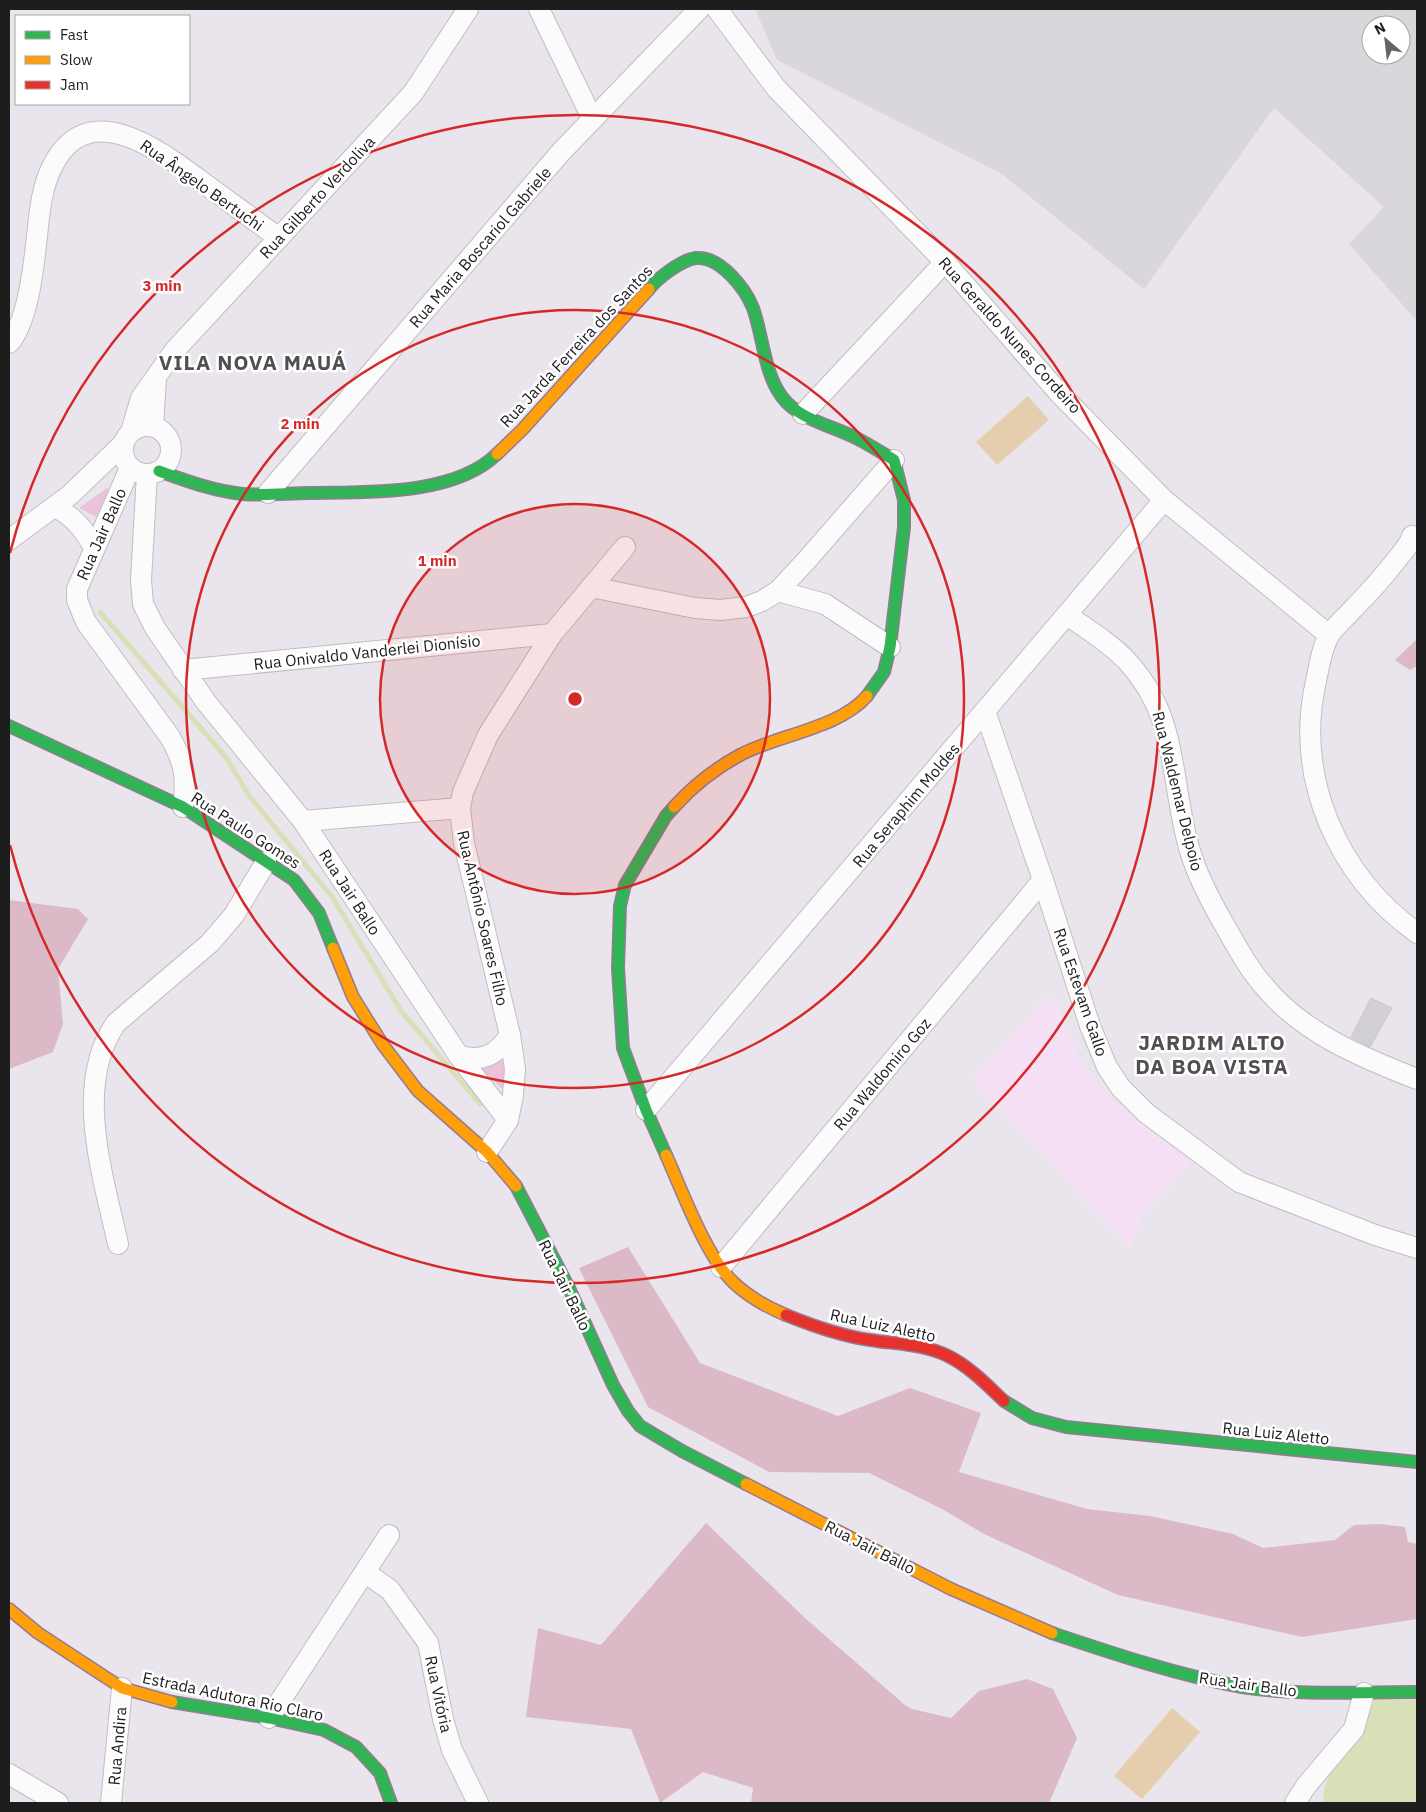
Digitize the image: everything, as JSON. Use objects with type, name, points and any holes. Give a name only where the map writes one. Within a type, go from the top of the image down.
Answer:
[{"type":"street","name":"Rua Gilberto Verdoliva","points":[[127,438],[141,398],[175,350],[413,93],[468,9]]},
{"type":"street","points":[[539,9],[592,118]]},
{"type":"street","name":"Rua Maria Boscariol Gabriele","points":[[268,493],[592,118],[699,9]]},
{"type":"street","name":"Rua Geraldo Nunes Cordeiro","points":[[717,9],[776,88],[945,262],[1059,393],[1164,500],[1329,635]]},
{"type":"street","name":"Rua Ângelo Bertuchi","points":[[9,343],[20,326],[26,301],[34,265],[42,199],[51,168],[61,153],[76,139],[92,133],[110,132],[134,137],[158,149],[279,238]]},
{"type":"street","name":"Rua Jarda Ferreira dos Santos","points":[[141,470],[203,487],[244,494],[396,491],[439,483],[466,473],[491,460],[522,430],[652,286],[668,271],[695,258],[709,260],[725,270],[740,284],[752,306],[774,382],[782,397],[794,410],[858,439],[894,460]]},
{"type":"street","points":[[804,414],[945,262]]},
{"type":"street","points":[[153,426],[156,378]]},
{"type":"street","points":[[9,540],[63,501],[127,438],[145,426],[153,426],[165,434],[171,446],[171,454],[167,464],[141,470],[63,501]]},
{"type":"street","points":[[127,438],[122,452],[141,470]]},
{"type":"street","points":[[171,454],[203,487]]},
{"type":"street","points":[[591,587],[695,608],[721,610],[746,607],[762,601],[778,591],[894,460]]},
{"type":"street","points":[[646,1110],[623,1048],[620,1023],[618,925],[625,885],[666,816],[688,792],[740,755],[847,713],[862,702],[884,672],[890,647],[904,527],[904,500],[894,460]]},
{"type":"street","name":"Rua Jair Ballo","points":[[141,470],[94,548],[77,589],[77,600],[86,622],[170,737],[181,758],[186,780],[183,807]]},
{"type":"street","name":"Rua Jair Ballo","points":[[141,470],[141,580],[143,604],[155,628],[183,670],[303,821],[459,1056],[508,1120]]},
{"type":"street","name":"Rua Seraphim Moldes","points":[[646,1110],[1164,500]]},
{"type":"street","points":[[63,501],[75,520],[85,531],[94,548]]},
{"type":"street","points":[[1412,536],[1390,569],[1329,635],[1313,695],[1310,721],[1312,758],[1320,796],[1335,841],[1360,881],[1392,915],[1417,934]]},
{"type":"street","name":"Rua Antônio Soares Filho","points":[[487,1152],[508,1120],[513,1096],[515,1069],[510,1035],[464,842],[460,808],[466,784],[488,735],[552,634],[625,547]]},
{"type":"street","points":[[778,591],[825,604],[890,647]]},
{"type":"street","name":"Rua Waldemar Delpoio","points":[[1067,615],[1126,660],[1143,682],[1159,708],[1169,742],[1190,851],[1204,890],[1242,957],[1264,987],[1296,1016],[1345,1048],[1417,1079]]},
{"type":"street","name":"Rua Onivaldo Vanderlei Dionísio","points":[[183,670],[552,634]]},
{"type":"street","name":"Rua Estevam Gallo","points":[[985,712],[1043,880],[1090,1026],[1107,1067],[1121,1088],[1146,1112],[1240,1182],[1375,1235],[1417,1248]]},
{"type":"street","name":"Rua Paulo Gomes","points":[[9,726],[183,807],[294,880],[319,914],[353,997],[382,1045],[418,1091],[487,1152]]},
{"type":"street","points":[[303,821],[460,808]]},
{"type":"street","points":[[118,1244],[98,1147],[93,1087],[98,1058],[106,1038],[116,1023],[210,943],[234,915],[266,862]]},
{"type":"street","name":"Rua Waldomiro Goz","points":[[721,1267],[1043,880]]},
{"type":"street","points":[[459,1056],[472,1059],[490,1054],[499,1050],[510,1035]]},
{"type":"street","name":"Rua Luiz Aletto","points":[[646,1110],[700,1231],[721,1267],[734,1283],[753,1298],[774,1310],[819,1328],[868,1340],[914,1346],[947,1355],[970,1370],[1007,1404],[1032,1418],[1066,1427],[1417,1462]]},
{"type":"street","name":"Rua Jair Ballo","points":[[487,1152],[516,1186],[569,1288],[612,1385],[640,1426],[656,1436],[951,1589],[1047,1632],[1179,1674],[1244,1687],[1302,1692],[1417,1692]]},
{"type":"street","points":[[269,1718],[389,1535]]},
{"type":"street","name":"Rua Vitória","points":[[366,1572],[390,1590],[428,1643],[443,1718],[452,1750],[478,1803]]},
{"type":"street","name":"Estrada Adutora Rio Claro","points":[[9,1609],[38,1634],[122,1688],[171,1702],[269,1718],[324,1730],[356,1747],[380,1773],[391,1803]]},
{"type":"street","name":"Rua Andira","points":[[111,1803],[122,1688]]},
{"type":"street","points":[[1295,1803],[1306,1786],[1354,1729],[1364,1693]]},
{"type":"street","points":[[9,1774],[58,1803]]},
{"type":"shaded area","points":[[755,9],[1417,9],[1417,321],[1349,244],[1384,207],[1274,108],[1144,289],[1002,174],[777,60]]},
{"type":"shaded area","points":[[1028,396],[1049,420],[997,465],[976,442]]},
{"type":"shaded area","points":[[107,488],[109,493],[96,517],[79,508]]},
{"type":"shaded area","points":[[1417,639],[1417,666],[1410,670],[1395,660]]},
{"type":"shaded area","points":[[9,900],[78,909],[88,919],[58,969],[63,1024],[53,1052],[9,1069]]},
{"type":"shaded area","points":[[1051,994],[1081,1061],[1103,1092],[1190,1163],[1142,1213],[1130,1248],[973,1078]]},
{"type":"shaded area","points":[[504,1058],[506,1084],[501,1088],[481,1069]]},
{"type":"shaded area","points":[[628,1247],[700,1363],[838,1416],[910,1388],[981,1413],[959,1472],[1087,1509],[1150,1516],[1233,1534],[1263,1548],[1335,1540],[1354,1525],[1379,1524],[1405,1527],[1408,1542],[1417,1544],[1417,1619],[1302,1637],[1118,1595],[984,1534],[942,1509],[869,1473],[769,1472],[648,1407],[579,1268]]},
{"type":"shaded area","points":[[706,1523],[806,1619],[912,1709],[951,1718],[979,1691],[1027,1679],[1053,1689],[1077,1738],[1049,1803],[751,1803],[753,1788],[703,1772],[660,1803],[631,1729],[526,1717],[538,1628],[601,1645]]},
{"type":"shaded area","points":[[1375,1699],[1417,1700],[1417,1803],[1323,1803],[1324,1792],[1331,1771],[1363,1724]]},
{"type":"shaded area","points":[[1172,1708],[1200,1732],[1142,1799],[1114,1776]]},
{"type":"building","points":[[1371,998],[1392,1008],[1370,1047],[1351,1037]]},
{"type":"waterway","points":[[100,612],[225,756],[250,797],[333,898],[401,1011],[480,1104]]},
{"type":"traffic: fast","points":[[649,289],[670,270],[690,259],[705,259],[714,262],[738,283],[749,300],[753,308],[771,377],[782,397],[789,405],[807,417],[849,434],[894,460],[904,500],[904,527],[890,647],[884,672],[867,696]]},
{"type":"traffic: fast","points":[[159,471],[211,488],[243,494],[268,495],[383,491],[434,485],[458,478],[479,468],[497,454]]},
{"type":"traffic: fast","points":[[9,726],[183,807],[294,880],[319,913],[333,948]]},
{"type":"traffic: fast","points":[[666,1155],[646,1110],[623,1048],[618,968],[620,906],[625,885],[666,816],[674,807]]},
{"type":"traffic: fast","points":[[516,1186],[569,1288],[613,1385],[628,1411],[640,1426],[682,1451],[746,1484]]},
{"type":"traffic: fast","points":[[1004,1401],[1032,1418],[1066,1427],[1417,1462]]},
{"type":"traffic: fast","points":[[1052,1633],[1170,1670],[1242,1687],[1307,1693],[1417,1692]]},
{"type":"traffic: fast","points":[[172,1702],[269,1718],[324,1730],[356,1747],[380,1773],[391,1803]]},
{"type":"traffic: slow","points":[[497,454],[522,430],[649,289]]},
{"type":"traffic: slow","points":[[674,807],[705,778],[731,760],[755,748],[841,716],[867,696]]},
{"type":"traffic: slow","points":[[333,948],[353,997],[383,1045],[418,1091],[487,1152],[516,1186]]},
{"type":"traffic: slow","points":[[666,1155],[704,1240],[724,1271],[734,1283],[746,1292],[786,1315]]},
{"type":"traffic: slow","points":[[746,1484],[951,1589],[1052,1633]]},
{"type":"traffic: slow","points":[[9,1609],[38,1633],[122,1688],[172,1702]]},
{"type":"traffic: jam","points":[[786,1315],[848,1336],[920,1347],[939,1352],[956,1360],[971,1371],[1004,1401]]},
{"type":"district","name":"VILA NOVA MAUÁ","points":[[253,362]]},
{"type":"district","name":"JARDIM ALTO DA BOA VISTA","points":[[1212,1054]]}]
